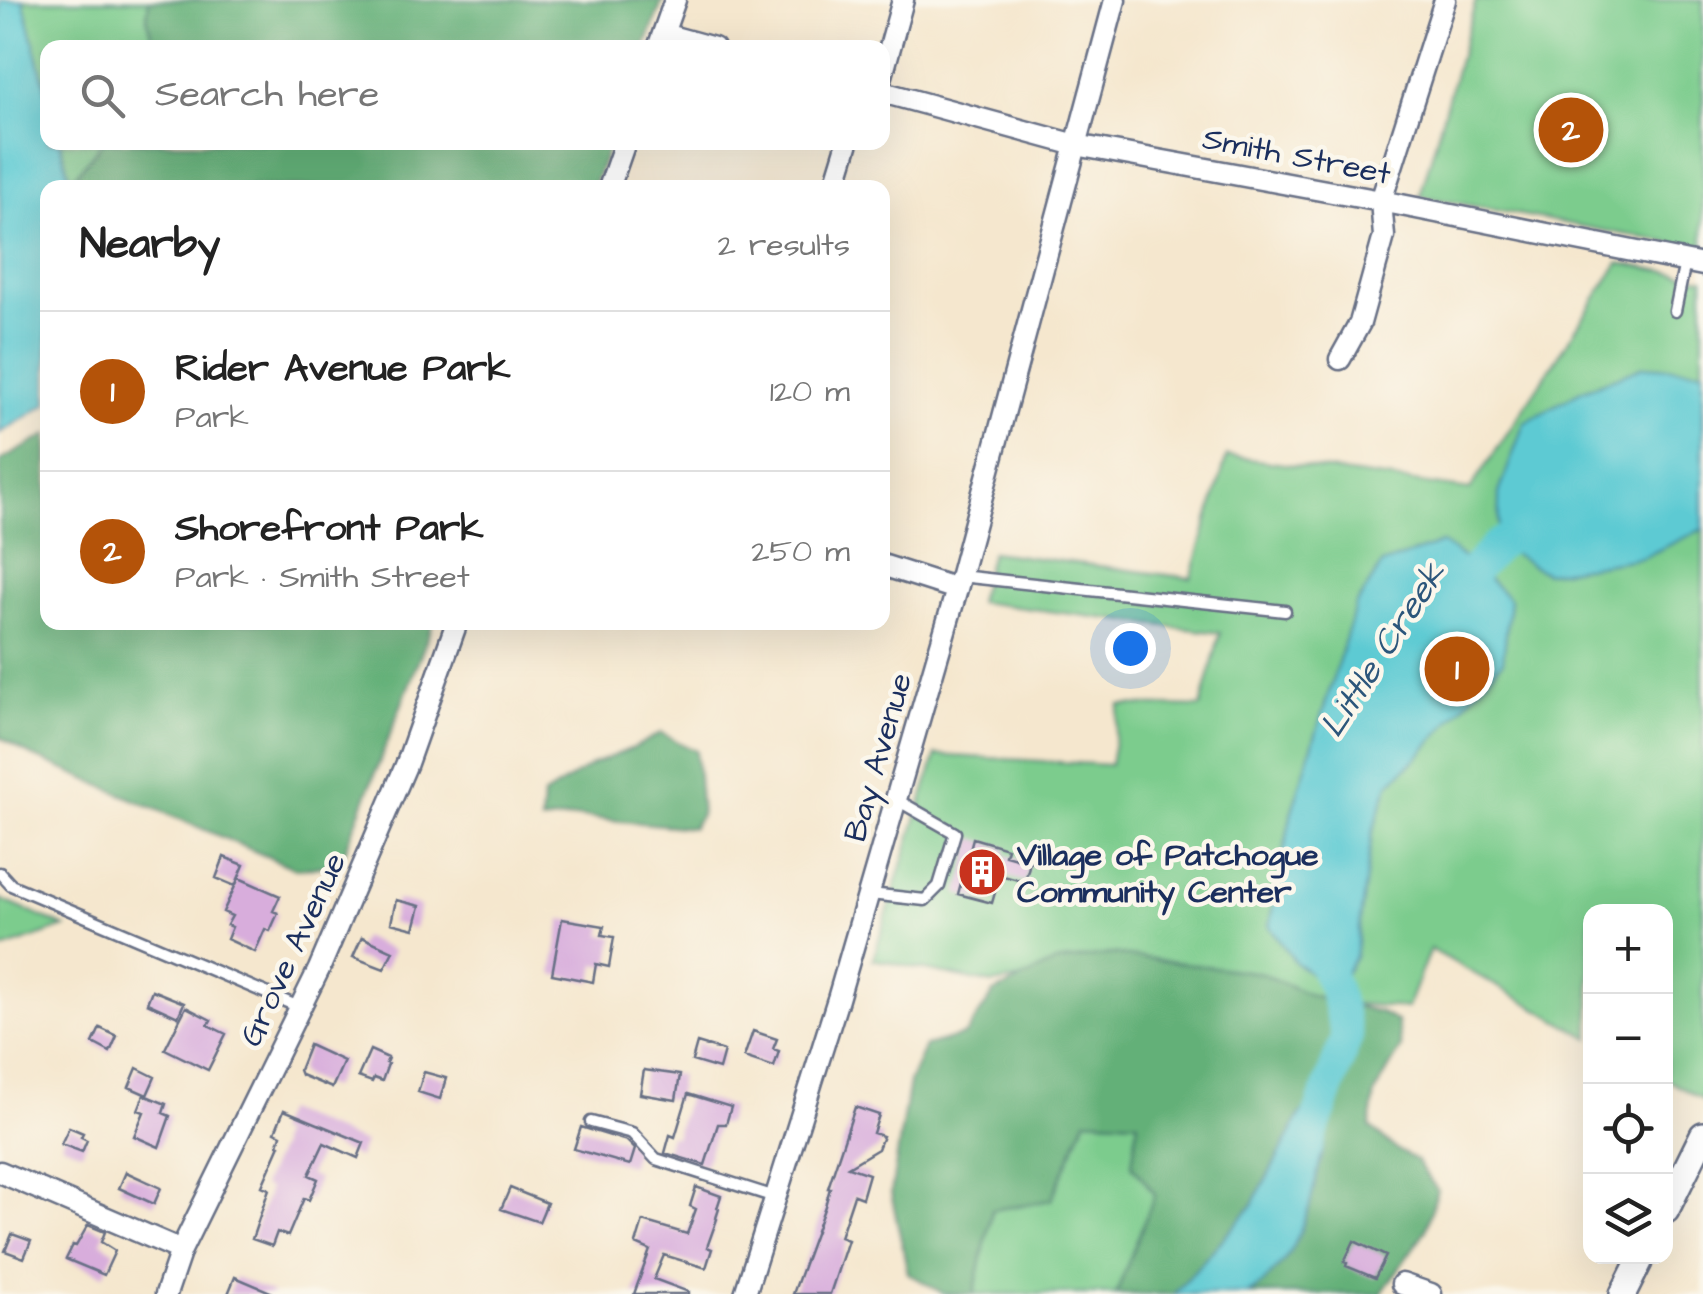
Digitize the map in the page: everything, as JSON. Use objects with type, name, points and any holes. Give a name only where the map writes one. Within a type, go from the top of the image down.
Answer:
[{"type":"street","points":[[660,40],[674,0]]},
{"type":"street","points":[[890,47],[903,0]]},
{"type":"street","name":"Bay Avenue","points":[[745,1294],[959,583],[1115,0]]},
{"type":"street","points":[[1340,359],[1360,323],[1384,236],[1381,201],[1446,0]]},
{"type":"street","name":"Smith Street","points":[[890,94],[1076,145],[1694,264]]},
{"type":"street","points":[[612,180],[622,150]]},
{"type":"street","points":[[836,180],[846,150]]},
{"type":"street","points":[[890,567],[959,583]]},
{"type":"street","name":"Grove Avenue","points":[[166,1294],[181,1250],[319,970],[407,763],[455,630]]},
{"type":"street","points":[[1673,1196],[1703,1136]]},
{"type":"street","points":[[0,1172],[181,1250]]},
{"type":"street","points":[[1623,1294],[1638,1264]]},
{"type":"street","points":[[1402,1284],[1431,1294]]},
{"type":"lane","points":[[1675,312],[1694,264]]},
{"type":"lane","points":[[959,583],[1284,611]]},
{"type":"lane","points":[[868,894],[925,900],[938,886],[955,833],[896,800]]},
{"type":"lane","points":[[0,872],[10,885],[300,1008]]},
{"type":"lane","points":[[591,1122],[632,1134],[656,1159],[776,1198]]},
{"type":"green space","points":[[23,0],[149,0],[147,17],[152,40],[40,40],[40,67]]},
{"type":"green space","points":[[149,0],[663,0],[648,40],[152,40],[147,17]]},
{"type":"green space","points":[[1476,0],[1703,0],[1703,249],[1420,196]]},
{"type":"green space","points":[[62,150],[96,150],[72,180]]},
{"type":"green space","points":[[96,150],[607,150],[596,180],[72,180]]},
{"type":"green space","points":[[1619,263],[1703,278],[1703,1100],[1673,1083],[1673,904],[1583,904],[1583,1034],[1430,949],[1407,1008],[1305,1000],[1114,963],[993,984],[873,959],[936,755],[1110,765],[1120,705],[1201,707],[1220,633],[978,602],[991,552],[1191,578],[1227,456],[1470,490]]},
{"type":"green space","points":[[40,439],[40,630],[430,630],[340,864],[296,869],[32,756],[0,737],[0,461]]},
{"type":"green space","points":[[661,733],[696,751],[701,815],[692,828],[579,817],[541,822],[543,796],[593,764]]},
{"type":"green space","points":[[0,899],[65,927],[0,950]]},
{"type":"green space","points":[[1111,954],[1261,973],[1310,995],[1380,1012],[1397,1022],[1401,1048],[1375,1093],[1370,1127],[1416,1160],[1437,1190],[1426,1230],[1381,1294],[1248,1294],[1261,1285],[1318,1095],[1300,1116],[1252,1206],[1174,1294],[1116,1294],[1155,1194],[1132,1165],[1138,1122],[1086,1119],[1051,1200],[992,1210],[974,1294],[944,1294],[908,1273],[891,1193],[909,1082],[925,1046],[965,1035],[994,993],[1056,962]]},
{"type":"green space","points":[[1086,1119],[1138,1122],[1132,1165],[1155,1194],[1116,1294],[974,1294],[992,1210],[1051,1200]]},
{"type":"water","points":[[0,0],[23,0],[40,67],[40,150],[62,150],[70,180],[40,180],[40,408],[0,433]]},
{"type":"water","points":[[1644,366],[1703,370],[1703,529],[1642,558],[1546,573],[1498,545],[1499,493],[1524,423],[1581,391]]},
{"type":"water","points":[[1442,543],[1477,567],[1510,600],[1503,661],[1389,784],[1372,834],[1355,957],[1335,990],[1296,963],[1269,926],[1292,811],[1356,605],[1382,564]]},
{"type":"water","points":[[1317,1095],[1331,1117],[1309,1208],[1283,1262],[1248,1294],[1174,1294],[1252,1206],[1300,1116]]},
{"type":"building","name":"Village of Patchogue Community Center","points":[[973,838],[1007,848],[1005,855],[1030,862],[1025,882],[1000,875],[992,903],[958,894]]},
{"type":"building","points":[[224,857],[244,865],[235,886],[216,878]]},
{"type":"building","points":[[239,878],[280,896],[270,931],[265,929],[255,952],[227,939],[232,916],[223,912]]},
{"type":"building","points":[[396,900],[420,906],[414,929],[391,923]]},
{"type":"building","points":[[562,919],[604,926],[602,935],[614,937],[609,967],[596,964],[593,982],[552,974]]},
{"type":"building","points":[[362,937],[393,951],[384,969],[353,957]]},
{"type":"building","points":[[152,990],[184,1003],[178,1017],[147,1003]]},
{"type":"building","points":[[186,1007],[211,1020],[208,1025],[226,1034],[208,1070],[165,1049]]},
{"type":"building","points":[[100,1028],[117,1036],[110,1052],[93,1043]]},
{"type":"building","points":[[753,1031],[777,1039],[773,1049],[779,1051],[774,1067],[744,1057]]},
{"type":"building","points":[[697,1043],[724,1051],[719,1069],[692,1061]]},
{"type":"building","points":[[309,1045],[344,1061],[332,1088],[301,1075],[299,1070]]},
{"type":"building","points":[[370,1050],[388,1058],[382,1081],[358,1077]]},
{"type":"building","points":[[137,1068],[155,1077],[147,1095],[129,1087]]},
{"type":"building","points":[[644,1070],[680,1075],[676,1100],[640,1094]]},
{"type":"building","points":[[424,1072],[446,1078],[440,1099],[418,1092]]},
{"type":"building","points":[[688,1094],[731,1107],[726,1124],[718,1124],[705,1165],[665,1153],[670,1135],[675,1137]]},
{"type":"building","points":[[144,1095],[166,1104],[163,1113],[170,1116],[159,1147],[134,1136],[144,1112],[138,1110]]},
{"type":"building","points":[[855,1107],[879,1115],[873,1133],[883,1136],[878,1149],[848,1167],[869,1174],[862,1198],[854,1195],[840,1237],[848,1240],[830,1294],[793,1294],[825,1206]]},
{"type":"building","points":[[284,1110],[364,1143],[358,1158],[324,1143],[309,1175],[318,1179],[309,1200],[304,1198],[288,1236],[277,1232],[272,1246],[252,1239],[269,1189],[262,1186],[280,1145],[281,1135],[275,1132]]},
{"type":"building","points":[[69,1127],[83,1133],[81,1137],[87,1140],[82,1152],[61,1144]]},
{"type":"building","points":[[581,1127],[627,1141],[635,1149],[630,1165],[574,1149]]},
{"type":"building","points":[[126,1172],[161,1188],[154,1204],[119,1188]]},
{"type":"building","points":[[696,1187],[721,1196],[707,1247],[712,1249],[706,1268],[664,1255],[654,1279],[689,1294],[634,1294],[650,1250],[636,1244],[643,1221],[687,1234],[696,1209],[690,1206]]},
{"type":"building","points":[[510,1188],[547,1203],[539,1222],[501,1209]]},
{"type":"building","points":[[88,1225],[105,1232],[101,1242],[115,1251],[104,1275],[66,1259]]},
{"type":"building","points":[[12,1234],[31,1241],[24,1258],[5,1251]]},
{"type":"building","points":[[1354,1241],[1386,1256],[1375,1278],[1346,1266],[1344,1262]]},
{"type":"building","points":[[235,1277],[275,1294],[228,1294]]},
{"type":"waterway","name":"Little Creek","points":[[1453,604],[1477,567],[1498,545],[1533,523]]},
{"type":"waterway","name":"Little Creek","points":[[1308,1145],[1347,1036],[1335,990],[1318,952]]},
{"type":"place","name":"Shorefront Park","points":[[1571,130]]},
{"type":"place","name":"Rider Avenue Park","points":[[1457,669]]},
{"type":"place","name":"Village of Patchogue Community Center","points":[[982,872]]}]
